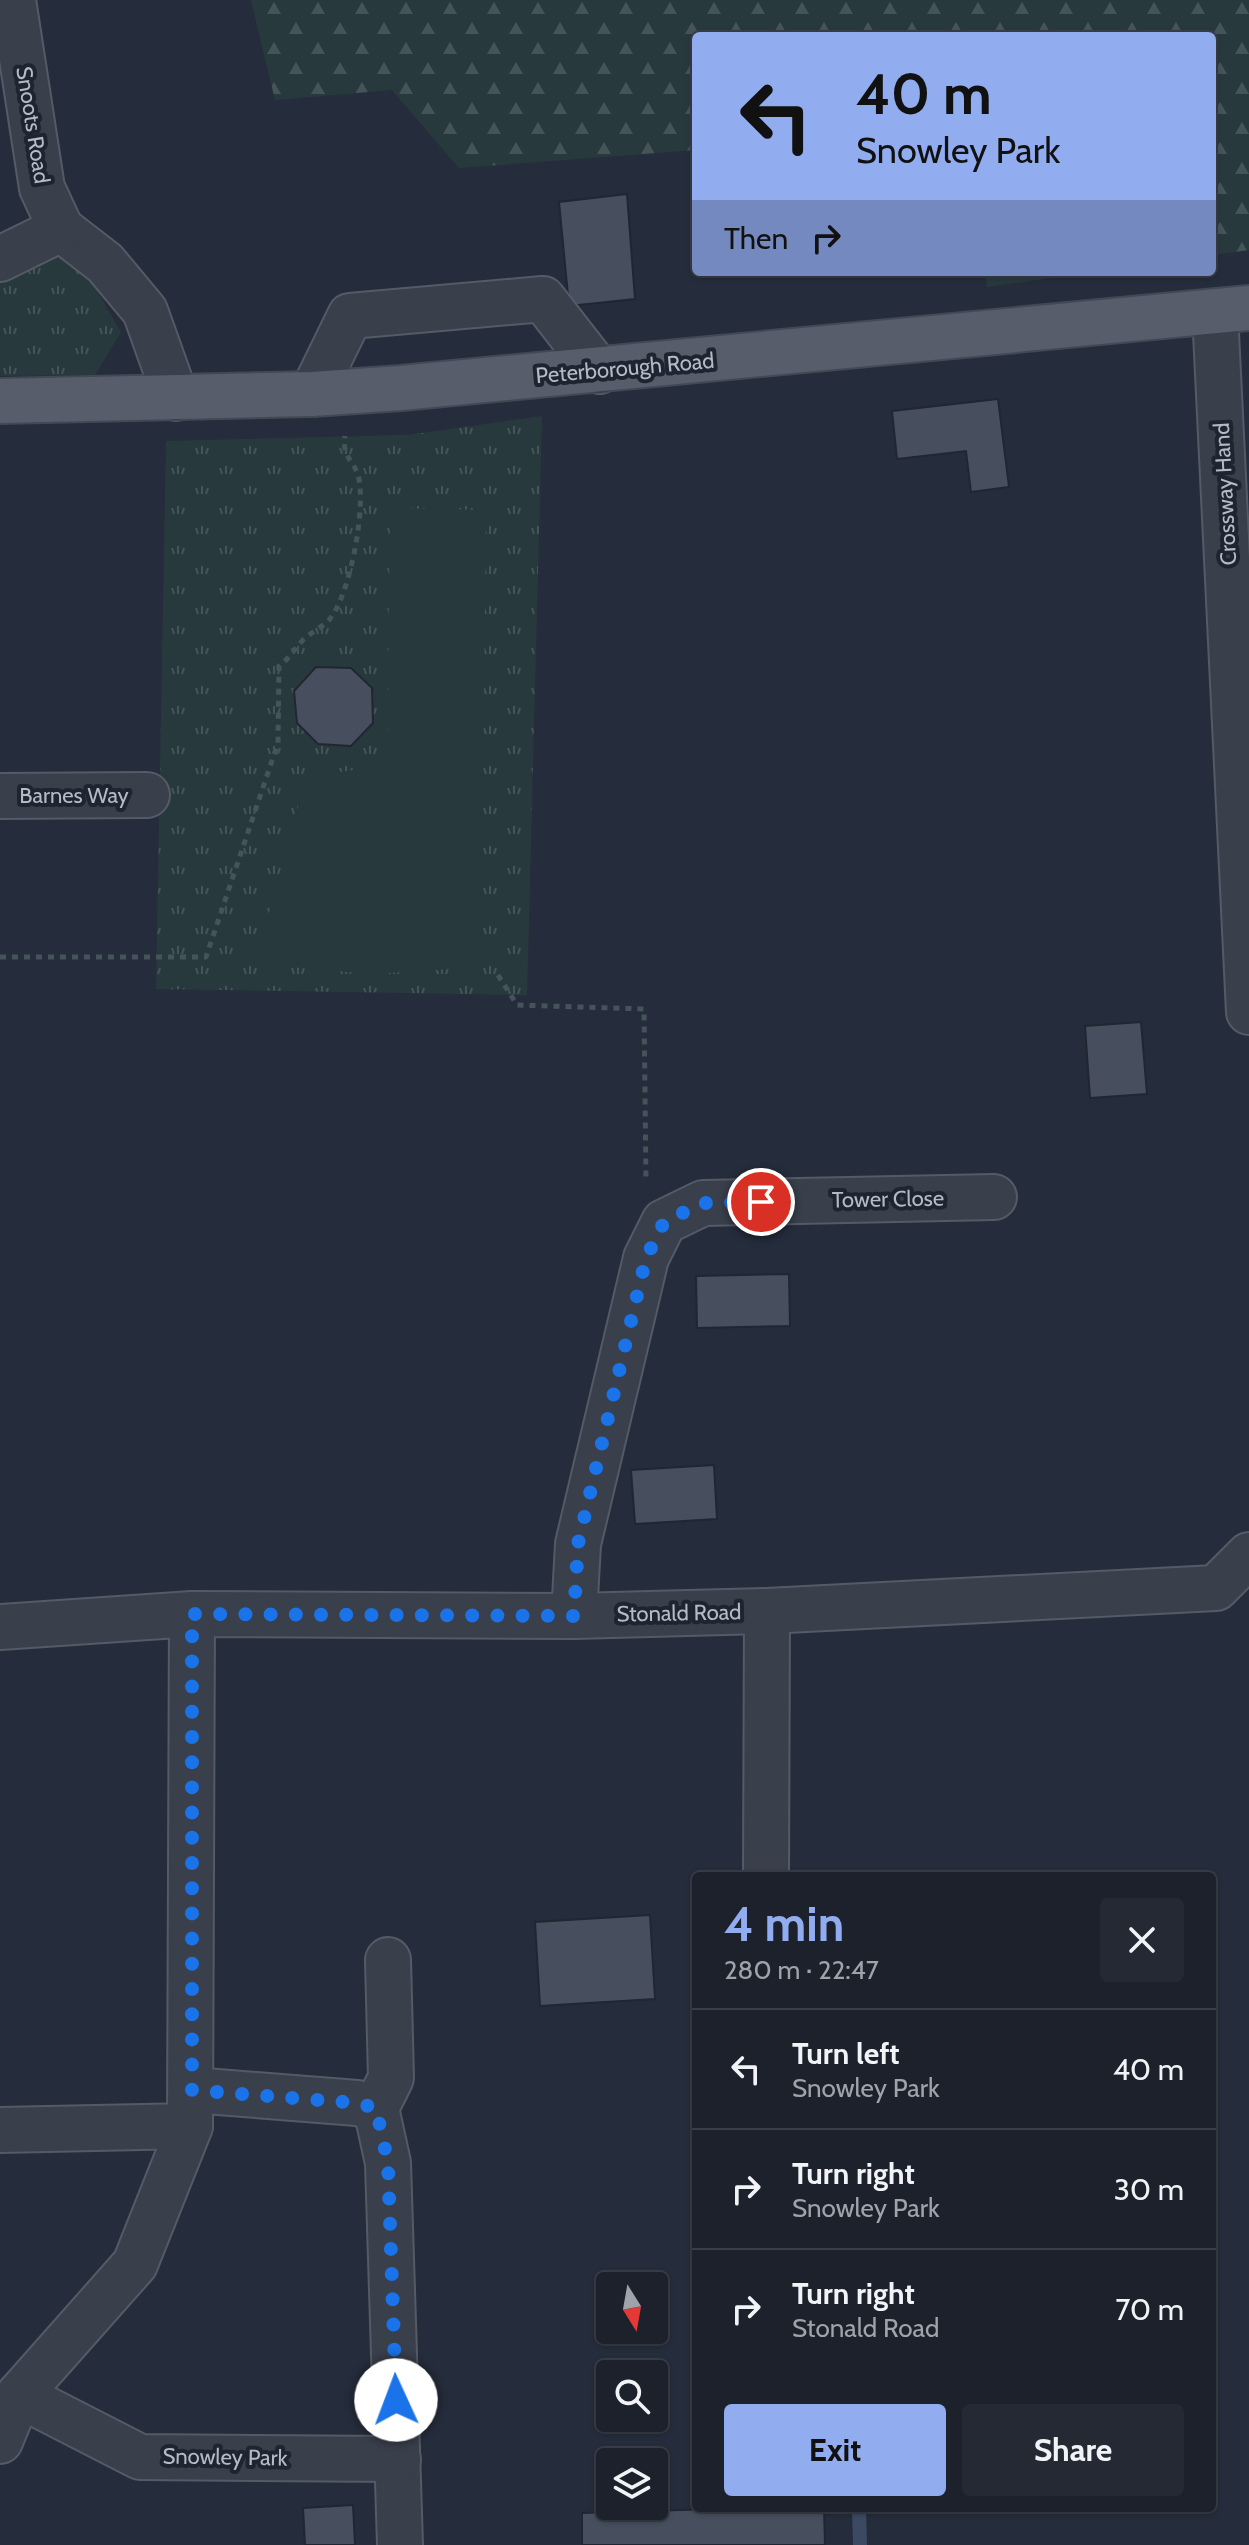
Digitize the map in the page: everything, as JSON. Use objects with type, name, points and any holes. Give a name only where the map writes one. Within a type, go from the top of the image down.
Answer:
[{"type":"main road","name":"Peterborough Road","points":[[0,401],[312,394],[599,371],[1232,310]]},
{"type":"street","name":"Snoots Road","points":[[13,0],[42,188],[61,229],[105,263],[145,311],[176,398]]},
{"type":"street","points":[[0,259],[61,229]]},
{"type":"street","points":[[312,394],[350,316],[543,299],[599,371]]},
{"type":"street","name":"Crossway Hand","points":[[1232,310],[1249,1012]]},
{"type":"street","name":"Barnes Way","points":[[0,796],[147,795]]},
{"type":"street","name":"Tower Close","points":[[664,1222],[703,1203],[994,1197]]},
{"type":"street","points":[[574,1616],[578,1544],[646,1258],[664,1222]]},
{"type":"street","name":"Stonald Road","points":[[0,1627],[192,1614],[574,1616],[767,1611],[1216,1588],[1249,1555]]},
{"type":"street","points":[[766,1872],[767,1611]]},
{"type":"street","points":[[0,2441],[19,2395],[135,2264],[191,2108],[192,1614]]},
{"type":"street","points":[[388,1960],[391,2078],[376,2108],[388,2163],[400,2545]]},
{"type":"street","points":[[0,2130],[191,2108],[357,2103],[376,2108]]},
{"type":"street","name":"Snowley Park","points":[[19,2395],[140,2457],[398,2459]]},
{"type":"path","points":[[0,957],[206,957],[278,743],[279,666],[293,655],[302,640],[329,619],[343,596],[352,563],[360,518],[358,476],[343,450],[346,425]]},
{"type":"path","points":[[498,975],[517,1005],[644,1009],[647,1186],[664,1222]]},
{"type":"green space","points":[[251,0],[1249,0],[1249,250],[1216,254],[1216,32],[692,32],[692,150],[459,168],[392,90],[275,100]]},
{"type":"green space","points":[[37,246],[86,272],[121,332],[95,375],[0,376],[0,265]]},
{"type":"green space","points":[[986,276],[1065,276],[987,287]]},
{"type":"green space","points":[[542,416],[527,995],[156,989],[166,441],[408,435]]},
{"type":"green space","points":[[390,508],[486,510],[481,967],[372,974],[255,964],[306,777],[387,765]]},
{"type":"building","points":[[627,194],[635,299],[569,306],[559,202]]},
{"type":"building","points":[[998,399],[1009,487],[971,492],[966,451],[897,459],[892,411]]},
{"type":"building","points":[[316,667],[351,668],[372,688],[373,723],[351,746],[318,744],[297,723],[294,691]]},
{"type":"building","points":[[1141,1022],[1147,1094],[1090,1098],[1085,1026]]},
{"type":"building","points":[[789,1274],[790,1326],[697,1328],[696,1276]]},
{"type":"building","points":[[714,1465],[717,1519],[635,1524],[631,1470]]},
{"type":"building","points":[[650,1915],[655,1999],[540,2006],[535,1922]]},
{"type":"building","points":[[353,2505],[355,2545],[305,2545],[303,2508]]},
{"type":"building","points":[[668,2510],[824,2512],[825,2545],[582,2545],[582,2513],[596,2513],[596,2520],[668,2520]]},
{"type":"waterway","points":[[859,2512],[860,2545]]},
{"type":"route","points":[[396,2400],[388,2163],[376,2108],[357,2103],[192,2090],[192,1614],[574,1616],[578,1544],[646,1258],[664,1222],[703,1203],[761,1202]]}]
